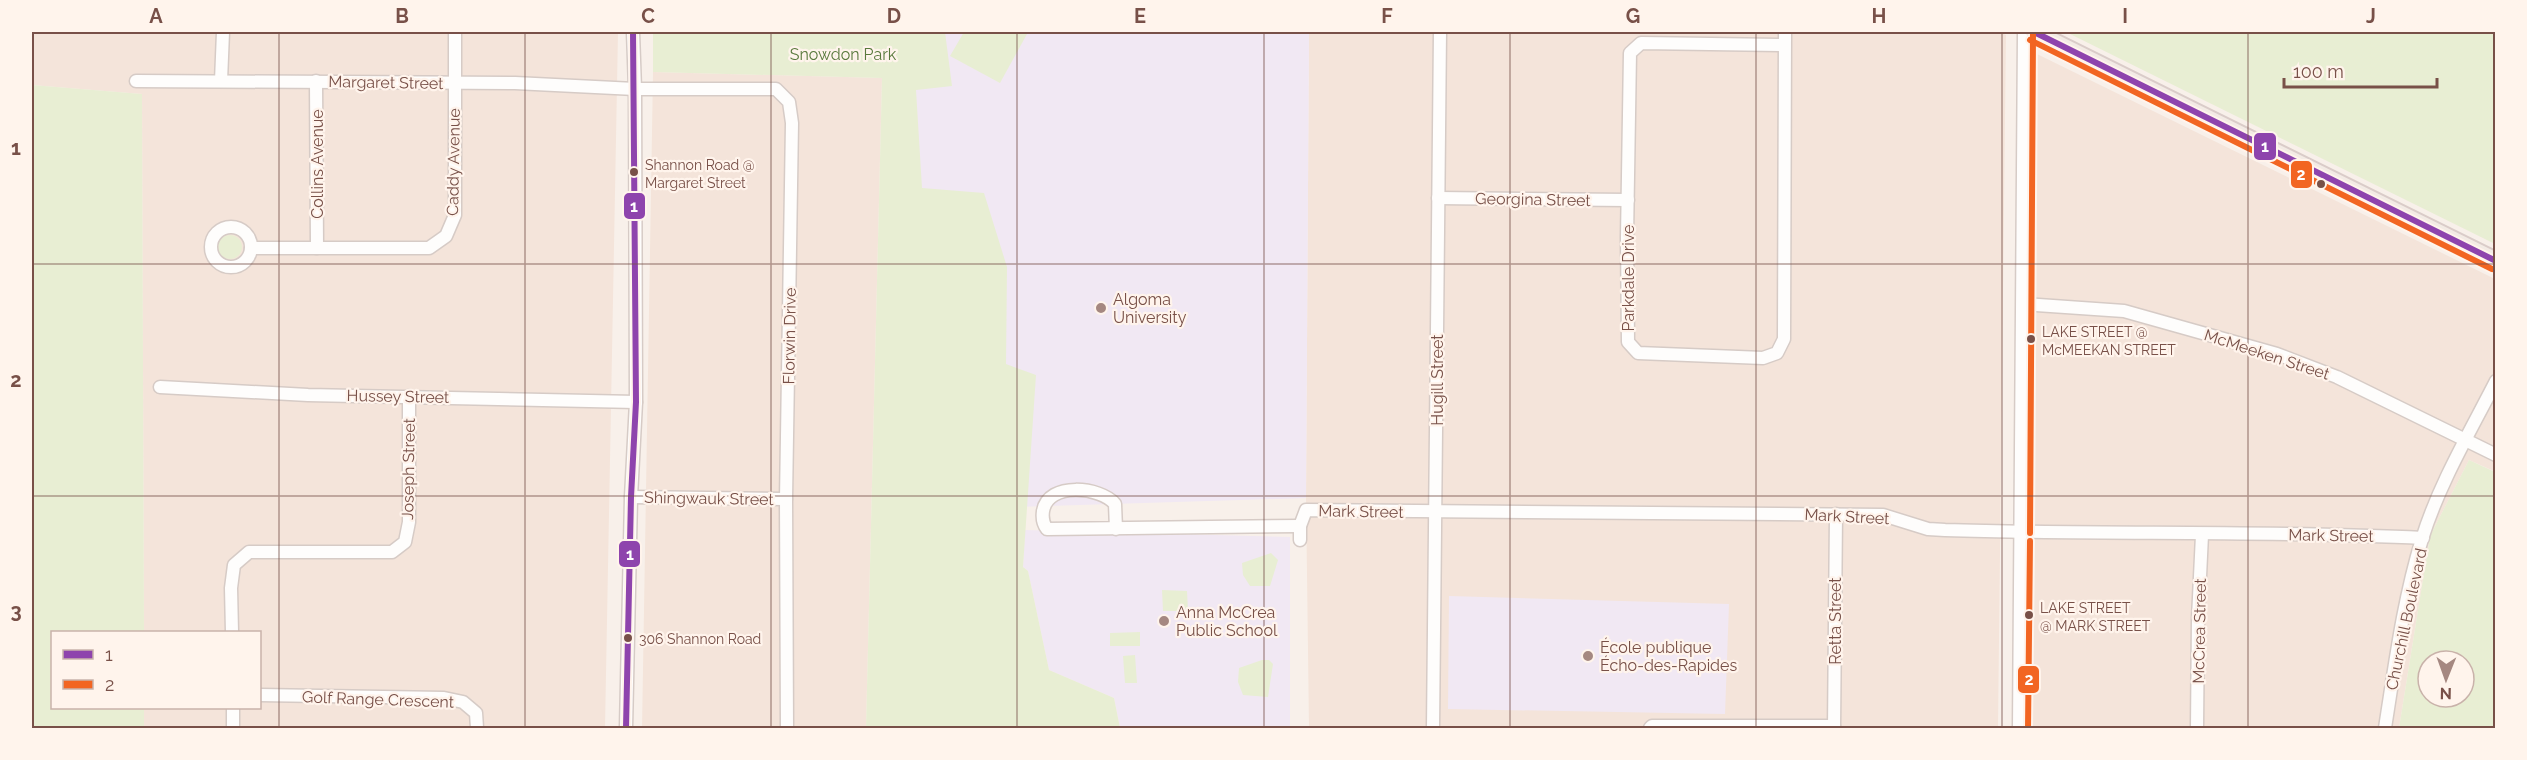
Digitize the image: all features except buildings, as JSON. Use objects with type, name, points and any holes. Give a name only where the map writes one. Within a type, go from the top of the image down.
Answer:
[{"type":"main road","points":[[2034,32],[2496,261]]},
{"type":"street","points":[[221,81],[223,32]]},
{"type":"street","name":"Caddy Avenue","points":[[251,248],[429,248],[446,236],[455,215],[455,32]]},
{"type":"street","points":[[626,729],[631,497],[636,402],[633,32]]},
{"type":"street","name":"Hugill Street","points":[[1433,729],[1437,512],[1440,32]]},
{"type":"street","name":"Parkdale Drive","points":[[1785,32],[1785,45],[1784,339],[1777,353],[1763,358],[1638,353],[1628,342],[1630,53],[1641,43],[1785,45]]},
{"type":"street","points":[[2019,729],[2024,32]]},
{"type":"street","name":"Margaret Street","points":[[136,81],[515,83],[635,89]]},
{"type":"street","name":"Collins Avenue","points":[[316,81],[317,248]]},
{"type":"street","name":"Florwin Drive","points":[[635,89],[776,89],[789,102],[792,123],[786,499],[787,729]]},
{"type":"street","name":"Georgina Street","points":[[1438,198],[1628,200]]},
{"type":"street","name":"McMeeken Street","points":[[2023,304],[2124,311],[2277,354],[2337,377],[2496,455]]},
{"type":"street","name":"Churchill Boulevard","points":[[2385,729],[2404,615],[2423,538],[2466,440],[2496,381]]},
{"type":"street","name":"Hussey Street","points":[[160,387],[308,395],[636,402]]},
{"type":"street","name":"Joseph Street","points":[[232,631],[234,565],[249,552],[392,552],[405,542],[409,522],[409,396]]},
{"type":"street","name":"Mark Street","points":[[1116,530],[1115,504],[1104,494],[1061,491],[1052,495],[1046,502],[1043,516],[1047,529],[1116,530],[1300,526],[1306,510],[1882,515],[1928,529],[2021,533],[2202,535],[2317,533],[2423,538]]},
{"type":"street","name":"Shingwauk Street","points":[[631,497],[786,499]]},
{"type":"street","name":"Retta Street","points":[[1834,727],[1836,514]]},
{"type":"street","points":[[1300,526],[1300,540]]},
{"type":"street","name":"McCrea Street","points":[[2197,729],[2198,618],[2202,535]]},
{"type":"street","name":"Golf Range Crescent","points":[[261,695],[444,698],[463,702],[476,714],[477,729]]},
{"type":"street","points":[[232,709],[234,729]]},
{"type":"street","points":[[1650,729],[1652,726],[1834,727]]},
{"type":"shaded area","points":[[32,32],[618,32],[605,728],[144,728],[144,709],[261,709],[261,631],[144,631],[142,94],[32,85]]},
{"type":"shaded area","name":"Algoma University","points":[[900,32],[1309,32],[1306,498],[891,511]]},
{"type":"shaded area","points":[[1309,32],[1999,32],[2006,35],[1998,728],[1309,728],[1306,498]]},
{"type":"shaded area","points":[[2037,54],[2495,279],[2496,472],[2469,460],[2430,536],[2399,728],[2030,728]]},
{"type":"shaded area","points":[[653,72],[882,78],[866,728],[642,728]]},
{"type":"shaded area","name":"Anna McCrea Public School","points":[[1025,530],[1290,537],[1290,728],[1120,728],[1114,698],[1049,670],[1028,571],[1023,567]]},
{"type":"shaded area","name":"École publique Écho-des-Rapides","points":[[1449,596],[1729,604],[1725,714],[1448,709]]},
{"type":"green space","name":"Snowdon Park","points":[[653,32],[945,32],[952,86],[916,90],[922,188],[984,193],[1007,267],[1006,364],[1036,375],[1023,567],[1028,571],[1049,670],[1114,698],[1120,728],[866,728],[882,78],[653,72]]},
{"type":"green space","points":[[964,32],[1023,32],[1027,34],[1000,83],[950,56]]},
{"type":"green space","points":[[2066,32],[2495,32],[2495,244]]},
{"type":"green space","points":[[32,85],[142,94],[144,631],[51,631],[51,709],[144,709],[144,728],[32,728]]},
{"type":"green space","points":[[230,235],[239,238],[242,247],[239,256],[230,259],[221,256],[218,247],[221,238]]},
{"type":"green space","points":[[2469,460],[2495,472],[2495,728],[2399,728],[2430,536]]},
{"type":"green space","points":[[1271,553],[1278,560],[1270,586],[1250,586],[1243,575],[1242,563]]},
{"type":"green space","points":[[1162,590],[1187,591],[1188,611],[1163,611]]},
{"type":"green space","points":[[1140,632],[1140,646],[1110,646],[1110,633]]},
{"type":"green space","points":[[1135,655],[1137,683],[1125,683],[1123,656]]},
{"type":"green space","points":[[1262,660],[1269,660],[1273,664],[1268,697],[1243,695],[1238,682],[1239,668]]},
{"type":"transit line","name":"1","points":[[626,728],[631,497],[636,402],[633,32]]},
{"type":"transit line","name":"2","points":[[2030,533],[2033,32]]},
{"type":"transit line","name":"1","points":[[2034,32],[2496,261]]},
{"type":"transit line","name":"2","points":[[2030,40],[2492,269]]},
{"type":"transit line","name":"2","points":[[2028,728],[2030,541]]},
{"type":"place","name":"Shannon Road @ Margaret Street","points":[[634,172]]},
{"type":"place","name":"Algoma University","points":[[1101,308]]},
{"type":"place","name":"LAKE STREET @ McMEEKAN STREET","points":[[2031,339]]},
{"type":"place","name":"LAKE STREET @ MARK STREET","points":[[2029,615]]},
{"type":"place","name":"Anna McCrea Public School","points":[[1164,621]]},
{"type":"place","name":"306 Shannon Road","points":[[628,638]]},
{"type":"place","name":"École publique Écho-des-Rapides","points":[[1588,656]]}]
